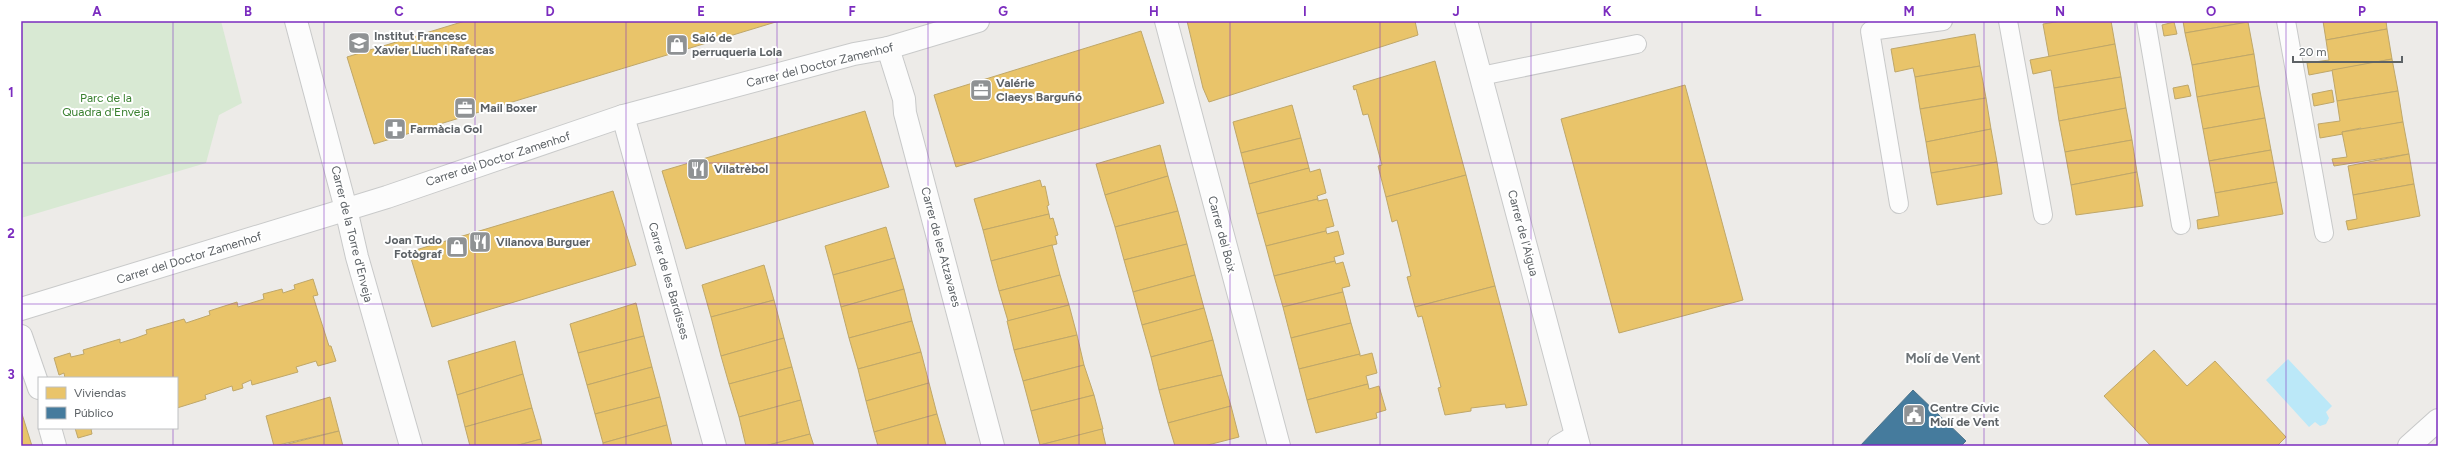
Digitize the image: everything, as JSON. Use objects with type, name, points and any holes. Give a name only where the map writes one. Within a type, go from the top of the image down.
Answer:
[{"type":"street","name":"Carrer de la Torre d'Enveja","points":[[296,21],[346,209],[357,257],[411,446]]},
{"type":"street","name":"Carrer del Doctor Zamenhof","points":[[21,309],[346,209],[623,116],[854,54],[888,48],[978,21]]},
{"type":"street","name":"Carrer del Boix","points":[[1166,21],[1278,446]]},
{"type":"street","name":"Carrer de l'Aigua","points":[[1466,21],[1481,76],[1571,443]]},
{"type":"street","name":"Carrer de les Atzavares","points":[[888,48],[904,99],[906,112],[993,446]]},
{"type":"street","name":"Carrer de les Bardisses","points":[[623,116],[715,446]]},
{"type":"street","points":[[21,336],[38,385]]},
{"type":"street","points":[[2409,446],[2438,420]]},
{"type":"street","points":[[50,429],[54,446]]},
{"type":"lane","points":[[1899,204],[1870,31],[1943,21]]},
{"type":"lane","points":[[2008,21],[2043,215]]},
{"type":"lane","points":[[2146,21],[2181,225]]},
{"type":"lane","points":[[2286,21],[2324,233]]},
{"type":"lane","points":[[1481,76],[1637,44]]},
{"type":"green space","name":"Parc de la Quadra d'Enveja","points":[[21,21],[221,21],[242,103],[219,115],[206,163],[21,218]]},
{"type":"water","points":[[2288,359],[2332,406],[2326,412],[2329,418],[2326,424],[2320,426],[2315,422],[2309,427],[2266,380]]},
{"type":"building: Viviendas","points":[[465,21],[779,21],[374,144],[347,57]]},
{"type":"building: Viviendas","points":[[1187,21],[1415,21],[1418,35],[1209,102],[1203,88]]},
{"type":"building: Viviendas","points":[[2061,21],[2111,21],[2115,44],[2049,57],[2043,24]]},
{"type":"building: Viviendas","points":[[2183,21],[2248,21],[2248,22],[2185,33]]},
{"type":"building: Viviendas","points":[[2323,21],[2386,21],[2387,29],[2326,40]]},
{"type":"building: Viviendas","points":[[2174,22],[2177,34],[2164,36],[2162,25]]},
{"type":"building: Viviendas","points":[[2248,22],[2254,54],[2192,65],[2185,33]]},
{"type":"building: Viviendas","points":[[2387,29],[2392,59],[2309,75],[2307,63],[2329,60],[2326,40]]},
{"type":"building: Viviendas","points":[[1141,31],[1164,103],[956,167],[934,95]]},
{"type":"building: Viviendas","points":[[1975,34],[1980,66],[1915,77],[1913,68],[1895,72],[1891,49]]},
{"type":"building: Viviendas","points":[[2115,44],[2121,77],[2054,88],[2051,70],[2033,74],[2030,60]]},
{"type":"building: Viviendas","points":[[2254,54],[2259,86],[2197,97],[2192,65]]},
{"type":"building: Viviendas","points":[[2392,59],[2398,91],[2337,101],[2332,70]]},
{"type":"building: Viviendas","points":[[1435,61],[1466,175],[1386,197],[1378,166],[1382,165],[1368,114],[1363,115],[1356,89],[1354,90],[1353,86]]},
{"type":"building: Viviendas","points":[[1980,66],[1986,98],[1920,109],[1915,77]]},
{"type":"building: Viviendas","points":[[2121,77],[2126,108],[2059,121],[2054,88]]},
{"type":"building: Viviendas","points":[[1685,85],[1743,300],[1619,333],[1561,119]]},
{"type":"building: Viviendas","points":[[2188,85],[2191,96],[2175,99],[2173,88]]},
{"type":"building: Viviendas","points":[[2259,86],[2265,118],[2203,129],[2197,97]]},
{"type":"building: Viviendas","points":[[2332,90],[2334,102],[2314,106],[2312,94]]},
{"type":"building: Viviendas","points":[[2398,91],[2403,122],[2361,130],[2361,128],[2342,132],[2343,134],[2320,138],[2318,124],[2340,121],[2337,101]]},
{"type":"building: Viviendas","points":[[1986,98],[1991,129],[1926,142],[1920,109]]},
{"type":"building: Viviendas","points":[[1292,105],[1301,138],[1241,153],[1233,122]]},
{"type":"building: Viviendas","points":[[2126,108],[2132,140],[2065,152],[2059,121]]},
{"type":"building: Viviendas","points":[[865,111],[889,187],[686,249],[662,171]]},
{"type":"building: Viviendas","points":[[2265,118],[2271,150],[2209,161],[2203,129]]},
{"type":"building: Viviendas","points":[[2403,122],[2409,154],[2334,166],[2332,159],[2347,157],[2342,132]]},
{"type":"building: Viviendas","points":[[1991,129],[1997,162],[1931,173],[1926,142]]},
{"type":"building: Viviendas","points":[[1301,138],[1309,168],[1249,184],[1241,153]]},
{"type":"building: Viviendas","points":[[2132,140],[2137,172],[2071,185],[2065,152]]},
{"type":"building: Viviendas","points":[[1160,145],[1168,176],[1105,195],[1096,164]]},
{"type":"building: Viviendas","points":[[2271,150],[2277,182],[2215,193],[2209,161]]},
{"type":"building: Viviendas","points":[[2409,154],[2414,184],[2353,195],[2348,166]]},
{"type":"building: Viviendas","points":[[1997,162],[2002,194],[1937,205],[1931,173]]},
{"type":"building: Viviendas","points":[[1309,168],[1310,172],[1320,169],[1326,193],[1317,196],[1318,199],[1257,214],[1249,184]]},
{"type":"building: Viviendas","points":[[2137,172],[2143,206],[2076,215],[2071,185]]},
{"type":"building: Viviendas","points":[[1466,175],[1495,286],[1415,307],[1407,277],[1411,276],[1397,220],[1392,222],[1386,197]]},
{"type":"building: Viviendas","points":[[1168,176],[1178,211],[1115,227],[1105,195]]},
{"type":"building: Viviendas","points":[[1040,180],[1042,187],[1045,186],[1049,205],[1047,206],[1049,214],[983,230],[974,199]]},
{"type":"building: Viviendas","points":[[2277,182],[2283,214],[2198,229],[2197,220],[2219,216],[2215,193]]},
{"type":"building: Viviendas","points":[[2414,184],[2420,216],[2348,230],[2346,221],[2357,219],[2353,195]]},
{"type":"building: Viviendas","points":[[613,191],[636,265],[432,327],[409,252]]},
{"type":"building: Viviendas","points":[[1318,199],[1318,201],[1327,199],[1334,226],[1326,228],[1326,231],[1266,246],[1257,214]]},
{"type":"building: Viviendas","points":[[1178,211],[1187,244],[1124,260],[1115,227]]},
{"type":"building: Viviendas","points":[[1049,214],[1050,219],[1053,218],[1058,235],[1055,236],[1057,244],[991,261],[983,230]]},
{"type":"building: Viviendas","points":[[886,227],[895,258],[833,275],[825,246]]},
{"type":"building: Viviendas","points":[[1326,231],[1327,234],[1338,231],[1344,254],[1334,257],[1335,261],[1274,276],[1266,246]]},
{"type":"building: Viviendas","points":[[1187,244],[1195,275],[1133,292],[1124,260]]},
{"type":"building: Viviendas","points":[[1052,245],[1060,275],[999,291],[991,261]]},
{"type":"building: Viviendas","points":[[895,258],[904,289],[841,307],[833,275]]},
{"type":"building: Viviendas","points":[[1335,261],[1336,264],[1343,262],[1350,286],[1342,288],[1343,292],[1283,307],[1274,276]]},
{"type":"building: Viviendas","points":[[764,265],[774,300],[711,317],[702,285]]},
{"type":"building: Viviendas","points":[[1060,275],[1069,305],[1008,321],[999,291]]},
{"type":"building: Viviendas","points":[[1195,275],[1204,308],[1142,325],[1133,292]]},
{"type":"building: Viviendas","points":[[313,279],[318,295],[313,296],[329,346],[331,346],[336,361],[318,366],[316,361],[296,367],[298,372],[252,385],[251,380],[242,384],[243,388],[233,391],[232,386],[205,395],[206,399],[178,408],[178,377],[65,377],[64,373],[59,375],[54,358],[70,353],[71,357],[84,354],[83,350],[120,339],[120,343],[147,334],[146,330],[184,319],[186,323],[210,315],[209,311],[237,302],[238,307],[264,299],[263,294],[282,289],[283,293],[295,289],[294,285]]},
{"type":"building: Viviendas","points":[[1495,286],[1527,405],[1506,408],[1505,404],[1471,408],[1471,411],[1445,415],[1438,388],[1441,387],[1422,316],[1418,317],[1415,307]]},
{"type":"building: Viviendas","points":[[904,289],[912,321],[849,338],[841,307]]},
{"type":"building: Viviendas","points":[[1343,292],[1351,323],[1291,338],[1283,307]]},
{"type":"building: Viviendas","points":[[774,300],[784,338],[721,356],[711,317]]},
{"type":"building: Viviendas","points":[[636,303],[644,336],[578,353],[570,324]]},
{"type":"building: Viviendas","points":[[1069,305],[1077,335],[1014,350],[1007,321]]},
{"type":"building: Viviendas","points":[[1204,308],[1213,340],[1151,357],[1142,325]]},
{"type":"building: Viviendas","points":[[912,321],[921,352],[858,369],[849,338]]},
{"type":"building: Viviendas","points":[[1351,323],[1360,354],[1299,369],[1291,338]]},
{"type":"building: Viviendas","points":[[1077,335],[1084,365],[1023,381],[1014,350]]},
{"type":"building: Viviendas","points":[[644,336],[652,367],[587,385],[578,353]]},
{"type":"building: Viviendas","points":[[784,338],[792,367],[729,384],[721,356]]},
{"type":"building: Viviendas","points":[[1213,340],[1222,375],[1159,390],[1151,357]]},
{"type":"building: Viviendas","points":[[515,341],[523,374],[457,395],[448,361]]},
{"type":"building: Viviendas","points":[[2154,350],[2187,386],[2215,361],[2286,437],[2277,446],[2151,446],[2104,396]]},
{"type":"building: Viviendas","points":[[921,352],[929,383],[866,401],[858,369]]},
{"type":"building: Viviendas","points":[[1372,353],[1377,373],[1366,376],[1368,384],[1307,400],[1299,369],[1360,354],[1360,356]]},
{"type":"building: Viviendas","points":[[1084,365],[1094,395],[1031,411],[1023,381]]},
{"type":"building: Viviendas","points":[[652,367],[660,397],[595,414],[587,385]]},
{"type":"building: Viviendas","points":[[792,367],[801,400],[739,417],[729,384]]},
{"type":"building: Viviendas","points":[[523,374],[532,408],[465,427],[457,395]]},
{"type":"building: Viviendas","points":[[1222,375],[1231,406],[1168,423],[1159,390]]},
{"type":"building: Viviendas","points":[[929,383],[937,414],[874,432],[866,401]]},
{"type":"building: Viviendas","points":[[1368,384],[1369,389],[1379,386],[1386,410],[1376,413],[1377,418],[1316,433],[1307,400]]},
{"type":"building: Viviendas","points":[[1094,395],[1103,429],[1040,445],[1031,411]]},
{"type":"building: Viviendas","points":[[330,397],[339,431],[274,446],[266,416]]},
{"type":"building: Viviendas","points":[[660,397],[667,425],[603,443],[595,414]]},
{"type":"building: Viviendas","points":[[801,400],[810,434],[765,446],[746,446],[739,417]]},
{"type":"building: Viviendas","points":[[1231,406],[1239,437],[1204,446],[1175,446],[1168,423]]},
{"type":"building: Viviendas","points":[[532,408],[541,439],[515,446],[470,446],[465,427]]},
{"type":"building: Viviendas","points":[[21,410],[22,414],[32,446],[21,446]]},
{"type":"building: Viviendas","points":[[937,414],[946,445],[878,446],[874,432]]},
{"type":"building: Viviendas","points":[[667,425],[672,446],[603,446],[603,443]]},
{"type":"building: Viviendas","points":[[75,429],[91,429],[92,434],[78,438]]},
{"type":"building: Viviendas","points":[[1102,429],[1106,446],[1040,446],[1040,445]]},
{"type":"building: Viviendas","points":[[339,431],[343,446],[280,446]]},
{"type":"building: Viviendas","points":[[810,434],[814,446],[765,446]]},
{"type":"building: Viviendas","points":[[541,439],[542,446],[515,446]]},
{"type":"building: Público","name":"Centre Cívic Molí de Vent","points":[[1913,390],[1966,441],[1961,446],[1860,446]]},
{"type":"place","name":"Institut Francesc Xavier Lluch i Rafecas","points":[[359,43]]},
{"type":"place","name":"Saló de perruqueria Lola","points":[[677,45]]},
{"type":"place","name":"Valérie Claeys Barguñó","points":[[981,90]]},
{"type":"place","name":"Mail Boxer","points":[[465,108]]},
{"type":"place","name":"Farmàcia Gol","points":[[395,129]]},
{"type":"place","name":"Vilatrèbol","points":[[698,169]]},
{"type":"place","name":"Vilanova Burguer","points":[[480,242]]},
{"type":"place","name":"Joan Tudo Fotògraf","points":[[457,247]]},
{"type":"place","name":"Centre Cívic Molí de Vent","points":[[1914,415]]},
{"type":"district","name":"Molí de Vent","points":[[1943,358]]}]
